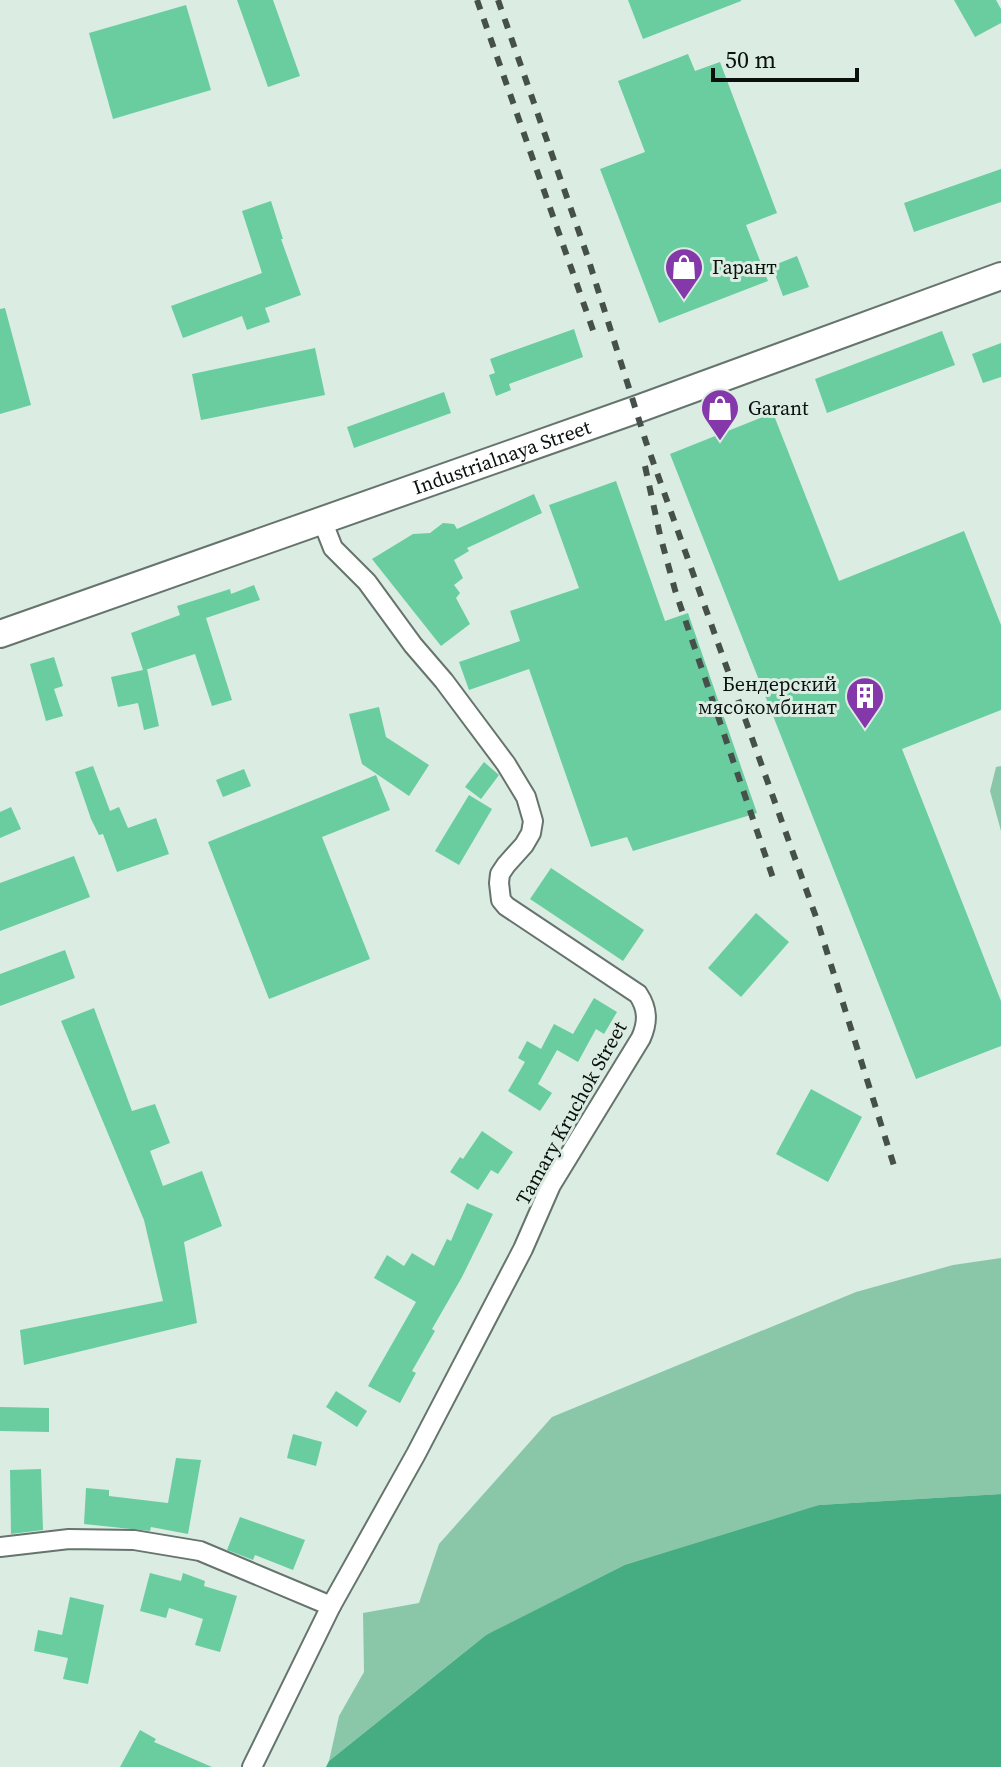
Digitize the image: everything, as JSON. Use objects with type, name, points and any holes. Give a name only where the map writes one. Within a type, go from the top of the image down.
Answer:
[{"type":"main road","name":"Industrialnaya Street","points":[[0,634],[635,410],[1001,276]]},
{"type":"street","name":"Tamary Kruchok Street","points":[[252,1767],[331,1606],[416,1454],[523,1249],[551,1185],[641,1038],[647,1018],[638,994],[501,900],[500,874],[531,833],[533,821],[526,797],[506,764],[444,681],[367,582],[333,548],[322,520]]},
{"type":"street","points":[[0,1547],[69,1539],[134,1540],[200,1551],[331,1606]]},
{"type":"shaded area","points":[[1001,766],[1001,831],[990,791],[996,767]]},
{"type":"shaded area","points":[[1001,1258],[1001,1494],[819,1505],[486,1635],[329,1761],[339,1716],[364,1672],[363,1613],[419,1603],[439,1544],[552,1417],[856,1292],[953,1265]]},
{"type":"shaded area","points":[[1001,1494],[1001,1767],[326,1767],[329,1761],[486,1635],[625,1565],[819,1505]]},
{"type":"building","points":[[237,0],[273,0],[300,76],[268,87]]},
{"type":"building","points":[[628,0],[741,0],[741,1],[643,39]]},
{"type":"building","points":[[954,0],[996,0],[1001,9],[1001,23],[975,37]]},
{"type":"building","points":[[186,5],[211,90],[113,119],[89,33]]},
{"type":"building","points":[[688,54],[695,71],[720,62],[777,213],[746,225],[768,281],[659,323],[600,169],[645,152],[618,81]]},
{"type":"building","points":[[1001,169],[1001,202],[914,232],[904,203]]},
{"type":"building","points":[[271,201],[301,295],[265,308],[270,322],[247,330],[242,316],[183,338],[171,306],[262,273],[242,211]]},
{"type":"building","points":[[797,256],[809,287],[783,296],[772,266]]},
{"type":"building","points":[[5,308],[31,405],[0,414],[0,309]]},
{"type":"building","points":[[574,329],[583,357],[509,384],[511,390],[496,396],[489,375],[495,373],[490,359]]},
{"type":"building","points":[[942,331],[955,365],[827,413],[815,379]]},
{"type":"building","points":[[1001,343],[1001,377],[983,383],[972,354]]},
{"type":"building","points":[[315,348],[325,395],[201,420],[192,374]]},
{"type":"building","points":[[444,392],[451,413],[354,448],[347,427]]},
{"type":"building","name":"Бендерский мясокомбинат","points":[[773,413],[839,581],[964,531],[1001,625],[1001,710],[902,749],[1001,1001],[1001,1046],[916,1079],[670,454]]},
{"type":"building","points":[[616,481],[665,621],[688,613],[757,813],[633,851],[627,837],[591,847],[529,669],[469,690],[459,662],[520,641],[510,611],[579,588],[549,505]]},
{"type":"building","points":[[534,494],[542,513],[467,548],[469,551],[454,560],[463,578],[454,585],[460,593],[456,598],[470,624],[441,646],[372,559],[413,534],[430,533],[443,523],[454,524],[457,529]]},
{"type":"building","points":[[254,585],[260,600],[206,618],[232,700],[212,706],[195,654],[147,669],[159,726],[144,730],[138,703],[118,707],[111,677],[143,670],[131,633],[180,615],[177,606],[230,589],[231,594]]},
{"type":"building","points":[[54,657],[63,686],[54,689],[63,716],[46,721],[30,664]]},
{"type":"building","points":[[379,707],[386,737],[429,765],[409,796],[362,764],[349,714]]},
{"type":"building","points":[[484,762],[499,775],[481,799],[465,787]]},
{"type":"building","points":[[93,766],[110,811],[119,807],[128,828],[156,818],[169,854],[117,872],[103,834],[99,835],[91,819],[75,772]]},
{"type":"building","points":[[244,769],[251,786],[223,797],[216,780]]},
{"type":"building","points":[[376,775],[390,810],[322,837],[370,959],[269,999],[208,842]]},
{"type":"building","points":[[469,795],[492,809],[459,865],[435,851]]},
{"type":"building","points":[[11,807],[21,829],[0,838],[0,812]]},
{"type":"building","points":[[74,856],[90,897],[0,931],[0,883]]},
{"type":"building","points":[[551,868],[644,930],[623,961],[530,899]]},
{"type":"building","points":[[756,913],[789,942],[741,997],[708,968]]},
{"type":"building","points":[[65,950],[75,978],[0,1006],[0,974]]},
{"type":"building","points":[[594,998],[617,1012],[604,1034],[596,1029],[578,1062],[557,1050],[538,1084],[552,1093],[540,1111],[508,1091],[525,1062],[518,1058],[527,1041],[541,1049],[554,1024],[573,1034]]},
{"type":"building","points":[[94,1008],[132,1111],[155,1104],[170,1143],[150,1151],[163,1186],[202,1171],[222,1226],[184,1242],[197,1323],[24,1365],[20,1330],[163,1301],[144,1220],[61,1021]]},
{"type":"building","points":[[811,1089],[862,1117],[828,1182],[776,1154]]},
{"type":"building","points":[[482,1131],[513,1152],[498,1174],[491,1170],[478,1190],[450,1172]]},
{"type":"building","points":[[467,1203],[493,1214],[432,1329],[435,1331],[412,1371],[416,1373],[400,1403],[368,1386],[416,1302],[374,1278],[387,1255],[404,1266],[412,1253],[434,1266],[447,1239],[451,1241]]},
{"type":"building","points":[[336,1391],[367,1411],[357,1427],[326,1407]]},
{"type":"building","points":[[0,1407],[49,1408],[49,1432],[0,1431]]},
{"type":"building","points":[[293,1434],[322,1442],[316,1466],[287,1458]]},
{"type":"building","points":[[176,1458],[201,1460],[188,1534],[151,1527],[150,1531],[84,1524],[86,1488],[109,1490],[109,1496],[168,1503]]},
{"type":"building","points":[[41,1469],[43,1530],[11,1534],[10,1470]]},
{"type":"building","points":[[240,1517],[305,1540],[293,1570],[255,1555],[253,1560],[227,1550]]},
{"type":"building","points":[[150,1573],[181,1581],[183,1573],[205,1581],[204,1586],[237,1596],[220,1652],[195,1645],[203,1619],[169,1608],[166,1618],[140,1611]]},
{"type":"building","points":[[70,1597],[104,1605],[88,1684],[63,1679],[68,1658],[34,1651],[38,1630],[62,1635]]},
{"type":"building","points":[[140,1730],[156,1739],[154,1742],[212,1767],[120,1767]]},
{"type":"railway","points":[[477,0],[594,333]]},
{"type":"railway","points":[[498,0],[587,255],[646,442],[816,917],[895,1169]]},
{"type":"railway","points":[[645,466],[675,590],[774,881]]},
{"type":"place","name":"Гарант","points":[[684,301]]},
{"type":"place","name":"Garant","points":[[720,442]]},
{"type":"place","name":"Бендерский мясокомбинат","points":[[865,730]]}]
